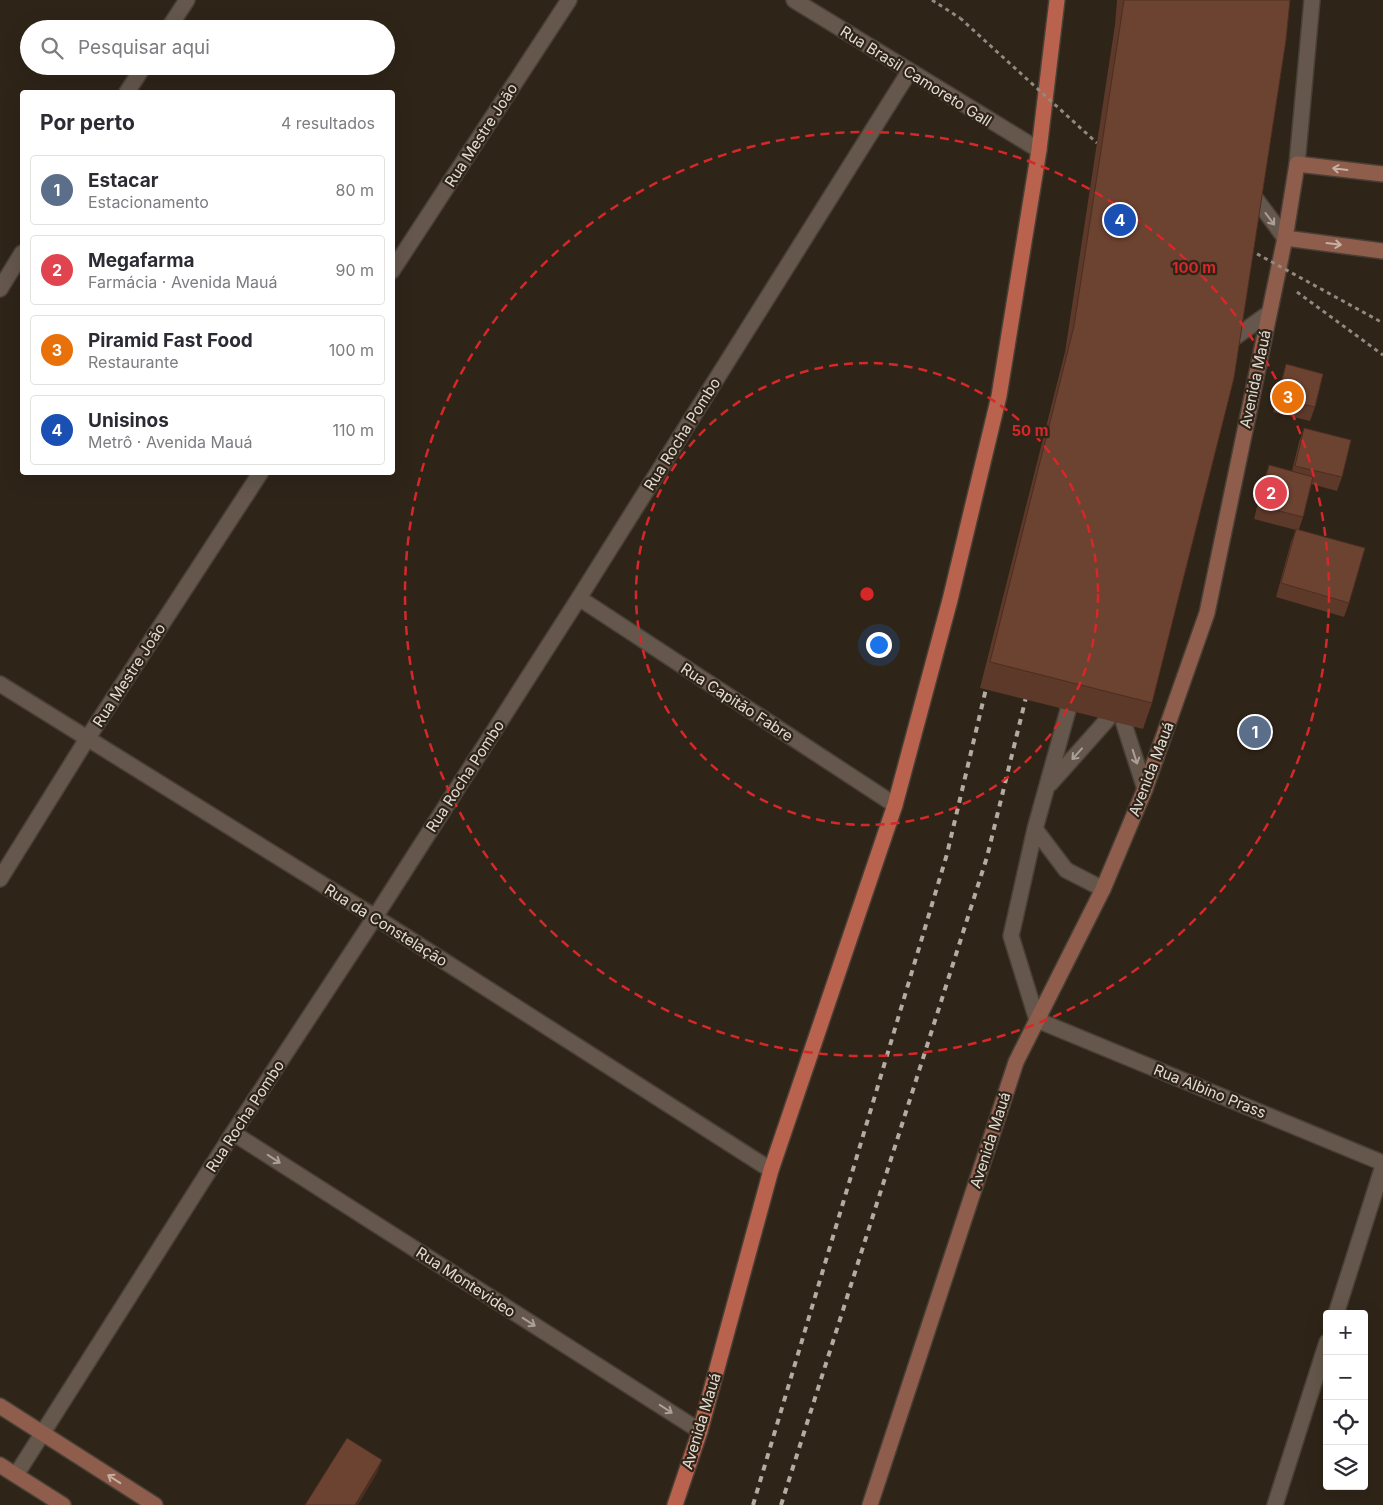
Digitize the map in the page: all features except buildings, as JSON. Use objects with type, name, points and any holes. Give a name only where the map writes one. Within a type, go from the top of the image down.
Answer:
[{"type":"main road","name":"Avenida Mauá","points":[[675,1505],[700,1431],[771,1170],[895,805],[950,600],[999,396],[1039,150],[1057,0]]},
{"type":"main road","name":"Avenida Mauá","points":[[870,1505],[1016,1062],[1103,890],[1145,789],[1207,613],[1285,238],[1297,164]]},
{"type":"main road","points":[[1297,164],[1383,174]]},
{"type":"main road","points":[[1285,238],[1383,251]]},
{"type":"main road","points":[[0,1406],[155,1505]]},
{"type":"main road","points":[[0,1465],[63,1505]]},
{"type":"street","points":[[174,20],[187,0]]},
{"type":"street","name":"Rua Mestre João","points":[[395,265],[569,0]]},
{"type":"street","name":"Rua Brasil Camoreto Gall","points":[[794,0],[1039,150]]},
{"type":"street","name":"Avenida Mauá","points":[[1297,164],[1312,0]]},
{"type":"street","name":"Rua Rocha Pombo","points":[[16,1475],[44,1434],[233,1133],[375,917],[579,598],[909,72]]},
{"type":"street","points":[[128,90],[138,75]]},
{"type":"street","points":[[1256,199],[1285,238]]},
{"type":"street","points":[[0,289],[4,273],[20,256]]},
{"type":"street","points":[[1234,338],[1269,313]]},
{"type":"street","name":"Rua Mestre João","points":[[0,879],[87,739],[259,475]]},
{"type":"street","name":"Rua Capitão Fabre","points":[[579,598],[895,805]]},
{"type":"street","name":"Rua da Constelação","points":[[0,684],[375,917],[771,1170]]},
{"type":"street","points":[[1037,1020],[1011,936],[1035,829],[1068,710]]},
{"type":"street","points":[[1047,787],[1107,720]]},
{"type":"street","points":[[1124,724],[1145,789]]},
{"type":"street","points":[[1035,829],[1066,870],[1103,890]]},
{"type":"street","name":"Rua Albino Prass","points":[[1037,1020],[1383,1164]]},
{"type":"street","name":"Rua Montevideo","points":[[233,1133],[700,1431]]},
{"type":"street","points":[[1337,1310],[1383,1164]]},
{"type":"street","points":[[1275,1505],[1323,1355]]},
{"type":"path","points":[[932,0],[960,18],[1097,142]]},
{"type":"path","points":[[1248,249],[1383,323]]},
{"type":"path","points":[[1276,278],[1383,355]]},
{"type":"railway","points":[[753,1505],[947,854],[989,676]]},
{"type":"railway","points":[[781,1505],[987,857],[1029,685]]},
{"type":"place","name":"Unisinos","points":[[1120,220]]},
{"type":"place","name":"Piramid Fast Food","points":[[1288,397]]},
{"type":"place","name":"Megafarma","points":[[1271,493]]},
{"type":"place","name":"Estacar","points":[[1255,732]]}]
